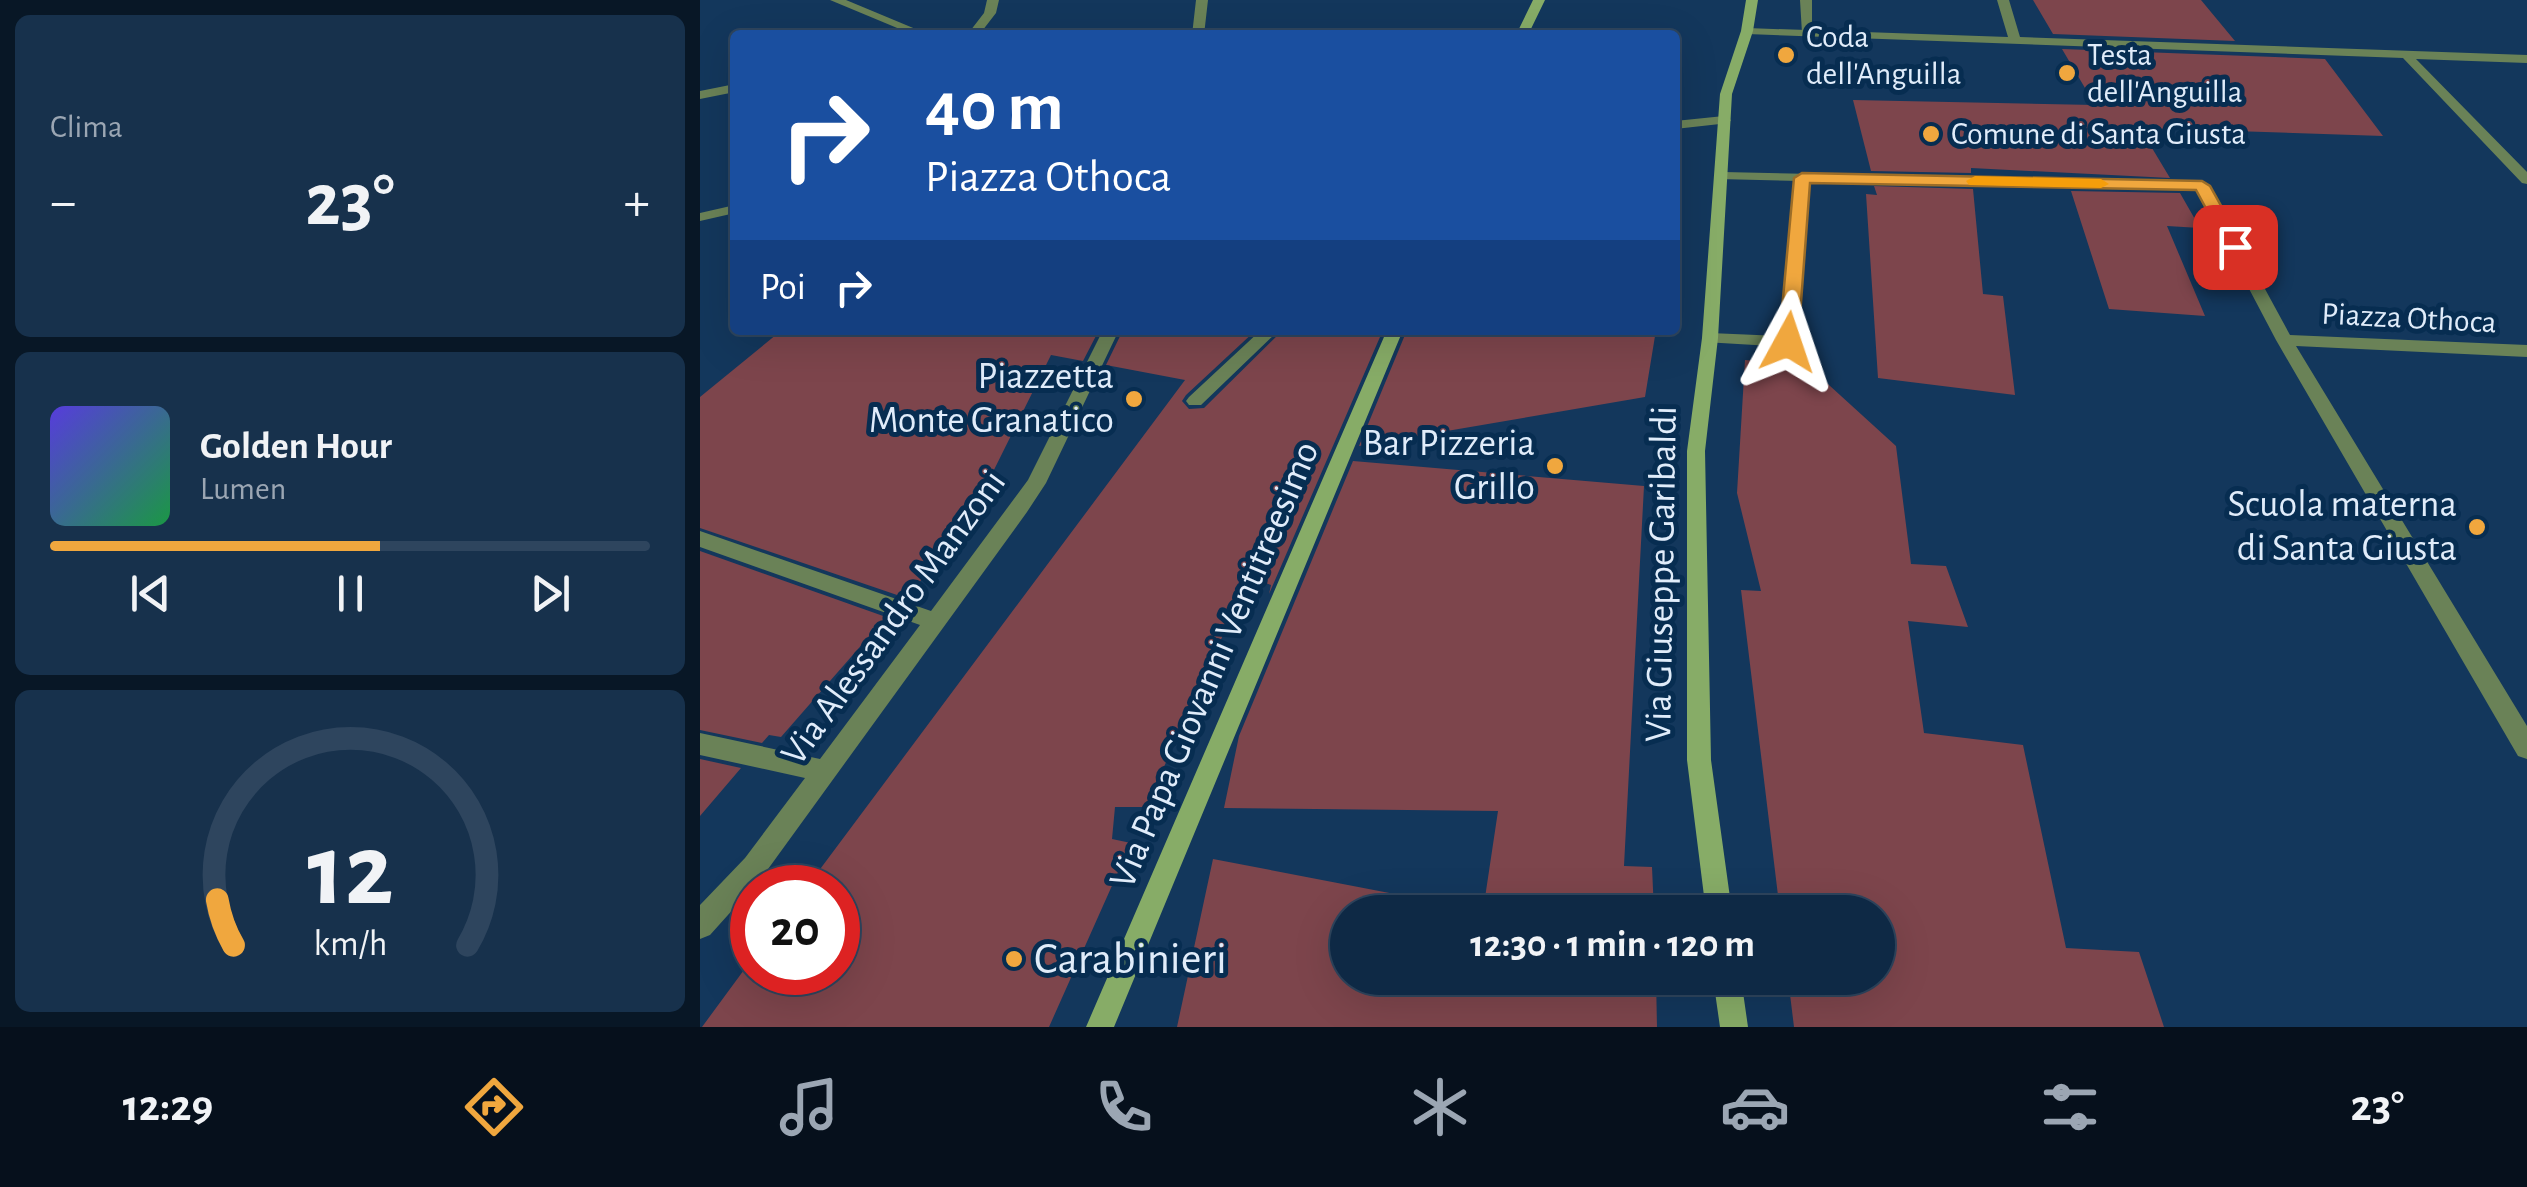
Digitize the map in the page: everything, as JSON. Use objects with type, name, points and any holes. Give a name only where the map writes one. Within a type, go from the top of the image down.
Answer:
[{"type":"main road","points":[[1524,30],[1539,0]]},
{"type":"main road","name":"Via Giuseppe Garibaldi","points":[[1717,895],[1699,760],[1696,450],[1710,338],[1726,94],[1748,31],[1752,0]]},
{"type":"main road","name":"Via Papa Giovanni Ventitreesimo","points":[[1100,1027],[1393,335]]},
{"type":"main road","points":[[1729,995],[1734,1027]]},
{"type":"street","points":[[836,0],[911,30]]},
{"type":"street","points":[[977,30],[990,13],[993,0]]},
{"type":"street","points":[[1199,30],[1202,0]]},
{"type":"street","points":[[1806,0],[1808,33]]},
{"type":"street","points":[[2003,0],[2015,41]]},
{"type":"street","points":[[1748,31],[2408,57],[2527,58]]},
{"type":"street","points":[[2408,57],[2527,180]]},
{"type":"street","points":[[700,95],[730,89]]},
{"type":"street","points":[[1680,124],[1724,120]]},
{"type":"street","name":"Piazza Othoca","points":[[1723,176],[2202,186],[2284,340],[2527,351]]},
{"type":"street","points":[[1710,338],[1788,342],[1802,178]]},
{"type":"street","points":[[700,217],[730,209]]},
{"type":"street","name":"Via Alessandro Manzoni","points":[[700,925],[754,867],[938,622],[1036,483],[1109,335]]},
{"type":"street","points":[[1195,401],[1266,335]]},
{"type":"street","points":[[2284,340],[2527,748]]},
{"type":"street","points":[[700,539],[938,622]]},
{"type":"street","points":[[700,744],[825,772]]},
{"type":"building","points":[[2033,0],[2201,0],[2235,41],[2053,34]]},
{"type":"building","points":[[2062,49],[2325,59],[2383,136],[2140,128],[2170,178],[1971,168],[1971,173],[1871,171],[1853,100],[2095,105]]},
{"type":"building","points":[[1874,186],[1973,189],[1983,294],[2003,296],[2015,395],[1878,378],[1866,194],[1877,195]]},
{"type":"building","points":[[2071,191],[2180,193],[2200,228],[2167,226],[2205,316],[2109,309]]},
{"type":"building","points":[[776,335],[1096,335],[1083,361],[1051,355],[983,492],[910,596],[903,597],[700,528],[700,397]]},
{"type":"building","points":[[1121,335],[1251,335],[1182,401],[1189,409],[1204,408],[1278,335],[1381,335],[1269,594],[1271,585],[1249,577],[1146,807],[1115,807],[1112,839],[1131,843],[1049,1027],[702,1027],[730,989],[730,995],[860,995],[860,865],[823,865],[1185,380],[1106,365]]},
{"type":"building","points":[[1405,335],[1655,335],[1645,397],[1359,446]]},
{"type":"building","points":[[1745,360],[1807,365],[1896,446],[1911,564],[1946,566],[1968,627],[1908,621],[1924,733],[2023,745],[2066,948],[2139,952],[2164,1027],[1794,1027],[1790,995],[1895,995],[1895,895],[1778,895],[1741,590],[1761,591],[1737,493]]},
{"type":"building","points":[[1353,461],[1644,486],[1624,866],[1652,867],[1653,895],[1485,895],[1498,811],[1224,808],[1239,736]]},
{"type":"building","points":[[700,551],[886,617],[781,737],[769,735],[762,743],[700,730]]},
{"type":"building","points":[[700,759],[741,768],[700,816]]},
{"type":"building","points":[[1213,859],[1400,895],[1330,895],[1330,995],[1656,995],[1657,1027],[1177,1027]]},
{"type":"slow traffic","points":[[1975,181],[2101,184]]},
{"type":"place","name":"Coda dell'Anguilla","points":[[1786,55]]},
{"type":"place","name":"Testa dell'Anguilla","points":[[2067,73]]},
{"type":"place","name":"Comune di Santa Giusta","points":[[1931,134]]},
{"type":"place","name":"Piazzetta Monte Granatico","points":[[1134,399]]},
{"type":"place","name":"Bar Pizzeria Grillo","points":[[1555,466]]},
{"type":"place","name":"Scuola materna di Santa Giusta","points":[[2477,527]]},
{"type":"place","name":"Carabinieri","points":[[1014,959]]},
{"type":"route","points":[[1788,342],[1802,178],[2202,186],[2235,247]]}]
